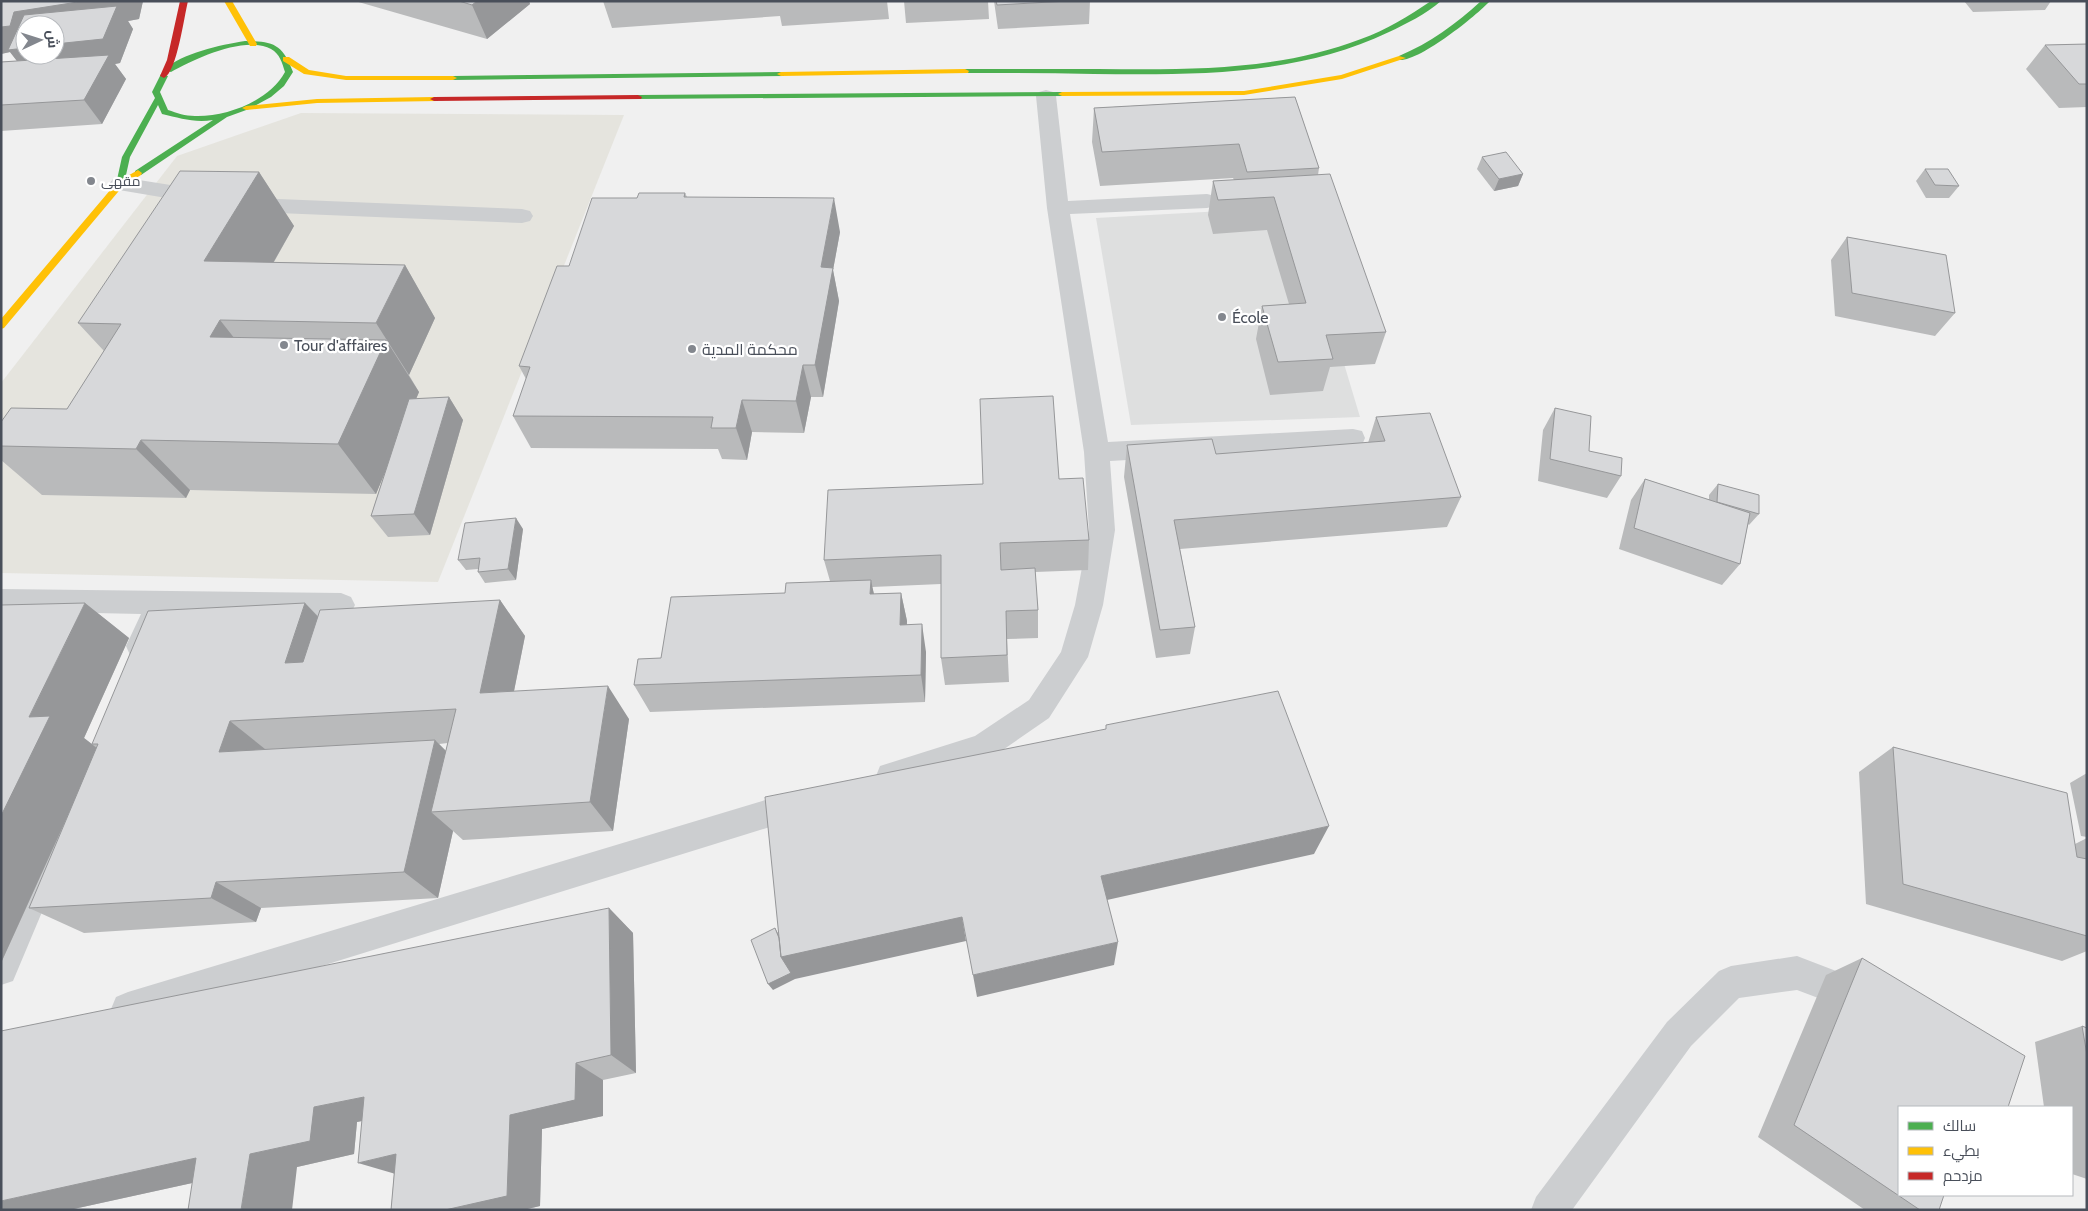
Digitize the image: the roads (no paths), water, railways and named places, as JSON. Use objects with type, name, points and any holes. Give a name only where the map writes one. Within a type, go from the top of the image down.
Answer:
[{"type":"main road","points":[[168,70],[184,1]]},
{"type":"main road","points":[[228,1],[253,44]]},
{"type":"main road","points":[[1437,1],[1414,18],[1371,39],[1322,56],[1284,64],[1204,72],[992,71],[346,78],[307,72],[286,59],[279,52],[253,44],[217,47],[182,60],[168,70],[159,80],[155,90],[156,100],[162,108],[173,114],[207,118],[246,108],[317,101],[370,99],[1046,96],[1244,93],[1320,83],[1388,64],[1444,36],[1467,20],[1486,1]]},
{"type":"main road","points":[[246,108],[277,90],[289,68],[286,59]]},
{"type":"main road","points":[[992,71],[992,95]]},
{"type":"main road","points":[[120,184],[126,156],[156,100]]},
{"type":"main road","points":[[1,326],[120,184],[142,172],[227,114]]},
{"type":"street","points":[[870,782],[984,748],[1039,709],[1074,657],[1089,605],[1102,530],[1097,452],[1058,208],[1046,96]]},
{"type":"street","points":[[120,184],[278,206],[522,216]]},
{"type":"street","points":[[1058,208],[1207,201]]},
{"type":"street","points":[[1097,452],[1352,438]]},
{"type":"street","points":[[1,600],[340,605]]},
{"type":"street","points":[[131,667],[159,603]]},
{"type":"street","points":[[1,969],[80,786]]},
{"type":"street","points":[[106,1016],[831,794]]},
{"type":"street","points":[[1549,1210],[1679,1034],[1731,983],[1797,973],[1856,993],[1880,1020]]},
{"type":"place","name":"مقهى","points":[[91,181]]},
{"type":"place","name":"École","points":[[1222,317]]},
{"type":"place","name":"Tour d'affaires","points":[[284,345]]},
{"type":"place","name":"محكمة المدية","points":[[692,349]]}]
